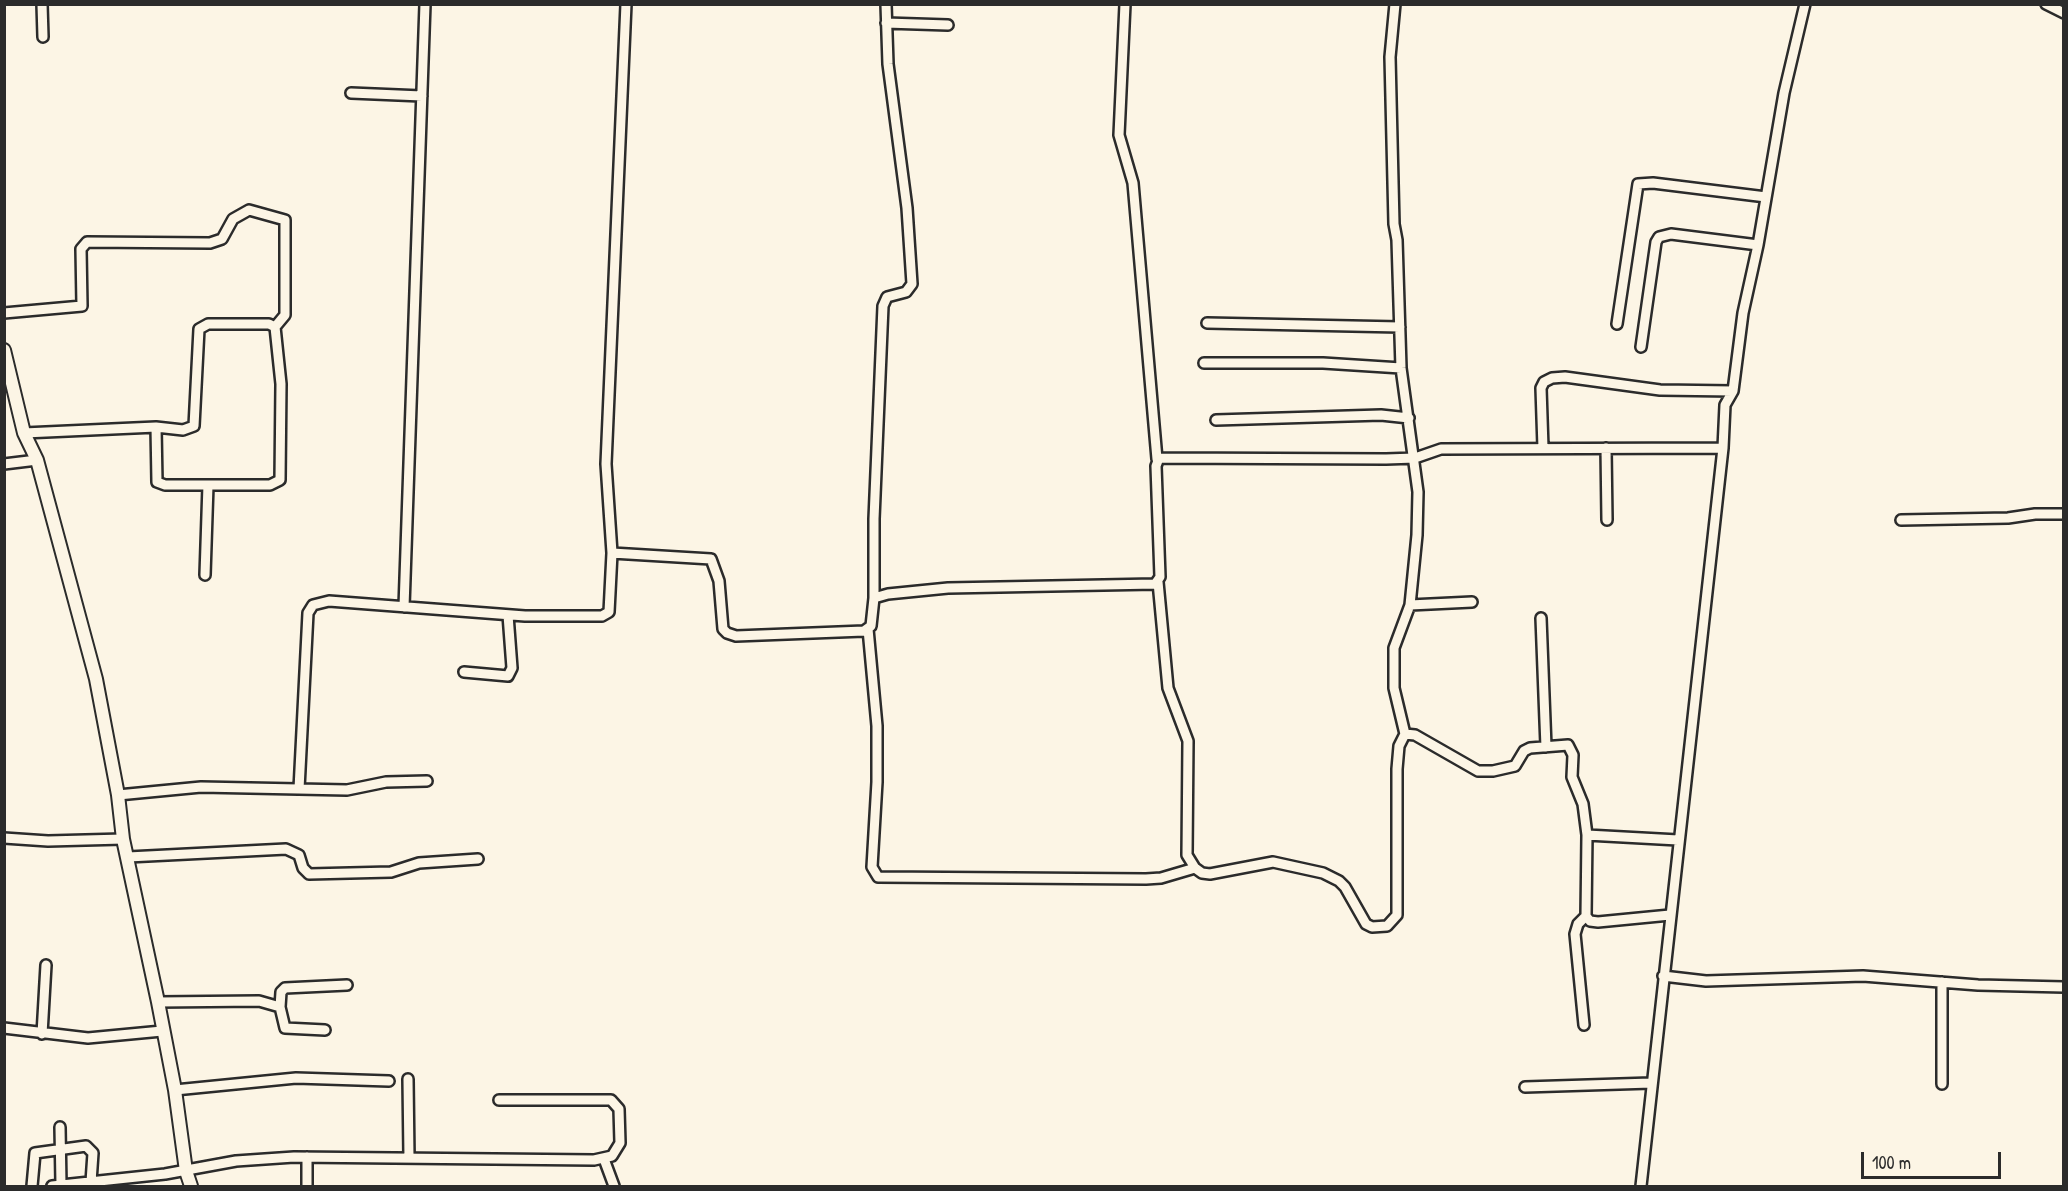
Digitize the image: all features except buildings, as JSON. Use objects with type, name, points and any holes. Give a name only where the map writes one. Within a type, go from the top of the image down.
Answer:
[{"type":"street","points":[[42,4],[43,37]]},
{"type":"street","points":[[404,607],[425,4]]},
{"type":"street","points":[[299,789],[308,613],[313,605],[321,601],[508,615],[606,615],[610,609],[612,553],[606,464],[624,92],[626,4]]},
{"type":"street","points":[[886,4],[888,64],[907,208],[912,284],[906,292],[887,297],[883,306],[874,519],[874,598],[871,626],[868,629],[877,705],[877,782],[872,867],[878,877],[1146,879],[1161,878],[1195,868]]},
{"type":"street","points":[[1125,4],[1119,135],[1133,183],[1157,459],[1158,582],[1168,688],[1188,741],[1187,855],[1195,868],[1210,874],[1273,862],[1323,873],[1339,881],[1366,924],[1372,927],[1387,926],[1397,915],[1397,768],[1399,746],[1405,734],[1394,688],[1394,648],[1410,605],[1418,507],[1415,458],[1401,368],[1390,145],[1392,130],[1390,57],[1395,4]]},
{"type":"street","points":[[1641,1186],[1723,448],[1725,405],[1733,391],[1743,313],[1758,245],[1784,93],[1805,4]]},
{"type":"street","points":[[2046,4],[2064,13]]},
{"type":"street","points":[[886,23],[948,25]]},
{"type":"street","points":[[351,93],[422,96]]},
{"type":"street","points":[[1617,324],[1638,184],[1653,183],[1766,197]]},
{"type":"street","points":[[4,313],[82,306],[81,249],[87,242],[217,242],[222,239],[233,219],[249,210],[285,220],[286,306],[285,315],[275,327],[281,384],[280,480],[270,485],[165,485],[157,482],[156,427]]},
{"type":"street","points":[[1641,347],[1656,242],[1659,237],[1671,234],[1758,245]]},
{"type":"street","points":[[1207,323],[1400,327]]},
{"type":"street","points":[[24,433],[156,427],[183,430],[194,426],[197,336],[202,326],[269,324],[275,327]]},
{"type":"street","points":[[4,350],[24,433],[37,460],[96,679],[118,795],[123,839],[158,1002],[175,1090],[186,1171],[191,1186]]},
{"type":"street","points":[[1204,363],[1323,363],[1401,368]]},
{"type":"street","points":[[1543,448],[1542,388],[1544,382],[1551,378],[1565,377],[1660,390],[1733,391]]},
{"type":"street","points":[[1216,420],[1382,415],[1409,418]]},
{"type":"street","points":[[1606,448],[1607,520]]},
{"type":"street","points":[[1157,459],[1415,458],[1442,449],[1723,448]]},
{"type":"street","points":[[4,464],[37,460]]},
{"type":"street","points":[[205,575],[208,485]]},
{"type":"street","points":[[1901,520],[2064,514]]},
{"type":"street","points":[[612,553],[711,559],[719,581],[723,629],[736,636],[868,629]]},
{"type":"street","points":[[874,598],[888,594],[948,588],[1150,585],[1158,582]]},
{"type":"street","points":[[1410,605],[1472,602]]},
{"type":"street","points":[[464,672],[508,676],[512,668],[508,615]]},
{"type":"street","points":[[1541,618],[1546,747]]},
{"type":"street","points":[[1405,734],[1416,735],[1478,771],[1493,771],[1515,766],[1527,749],[1568,745],[1571,750],[1572,777],[1584,804],[1587,835],[1586,916],[1590,921],[1598,922],[1670,915]]},
{"type":"street","points":[[118,795],[201,787],[347,790],[386,782],[427,781]]},
{"type":"street","points":[[1587,835],[1678,840]]},
{"type":"street","points":[[4,838],[48,841],[123,839]]},
{"type":"street","points":[[128,857],[286,849],[299,855],[303,868],[309,874],[391,872],[419,863],[478,859]]},
{"type":"street","points":[[1584,1025],[1575,934],[1578,924],[1586,916]]},
{"type":"street","points":[[42,1034],[46,965]]},
{"type":"street","points":[[1663,976],[1706,981],[1863,976],[2064,987]]},
{"type":"street","points":[[1942,982],[1942,1084]]},
{"type":"street","points":[[325,1030],[285,1028],[280,1007],[281,992],[285,988],[347,986]]},
{"type":"street","points":[[158,1002],[236,999],[259,1001],[280,1007]]},
{"type":"street","points":[[4,1028],[88,1038],[162,1031]]},
{"type":"street","points":[[175,1090],[296,1078],[389,1081]]},
{"type":"street","points":[[408,1079],[409,1158]]},
{"type":"street","points":[[1525,1087],[1651,1083]]},
{"type":"street","points":[[60,1127],[62,1149],[56,1186],[186,1171],[236,1161],[307,1157],[604,1159],[612,1156],[620,1143],[619,1109],[611,1100],[500,1100]]},
{"type":"street","points":[[32,1186],[34,1154],[86,1146],[92,1149],[91,1182]]},
{"type":"street","points":[[307,1157],[307,1186]]},
{"type":"street","points":[[604,1159],[615,1186]]}]
